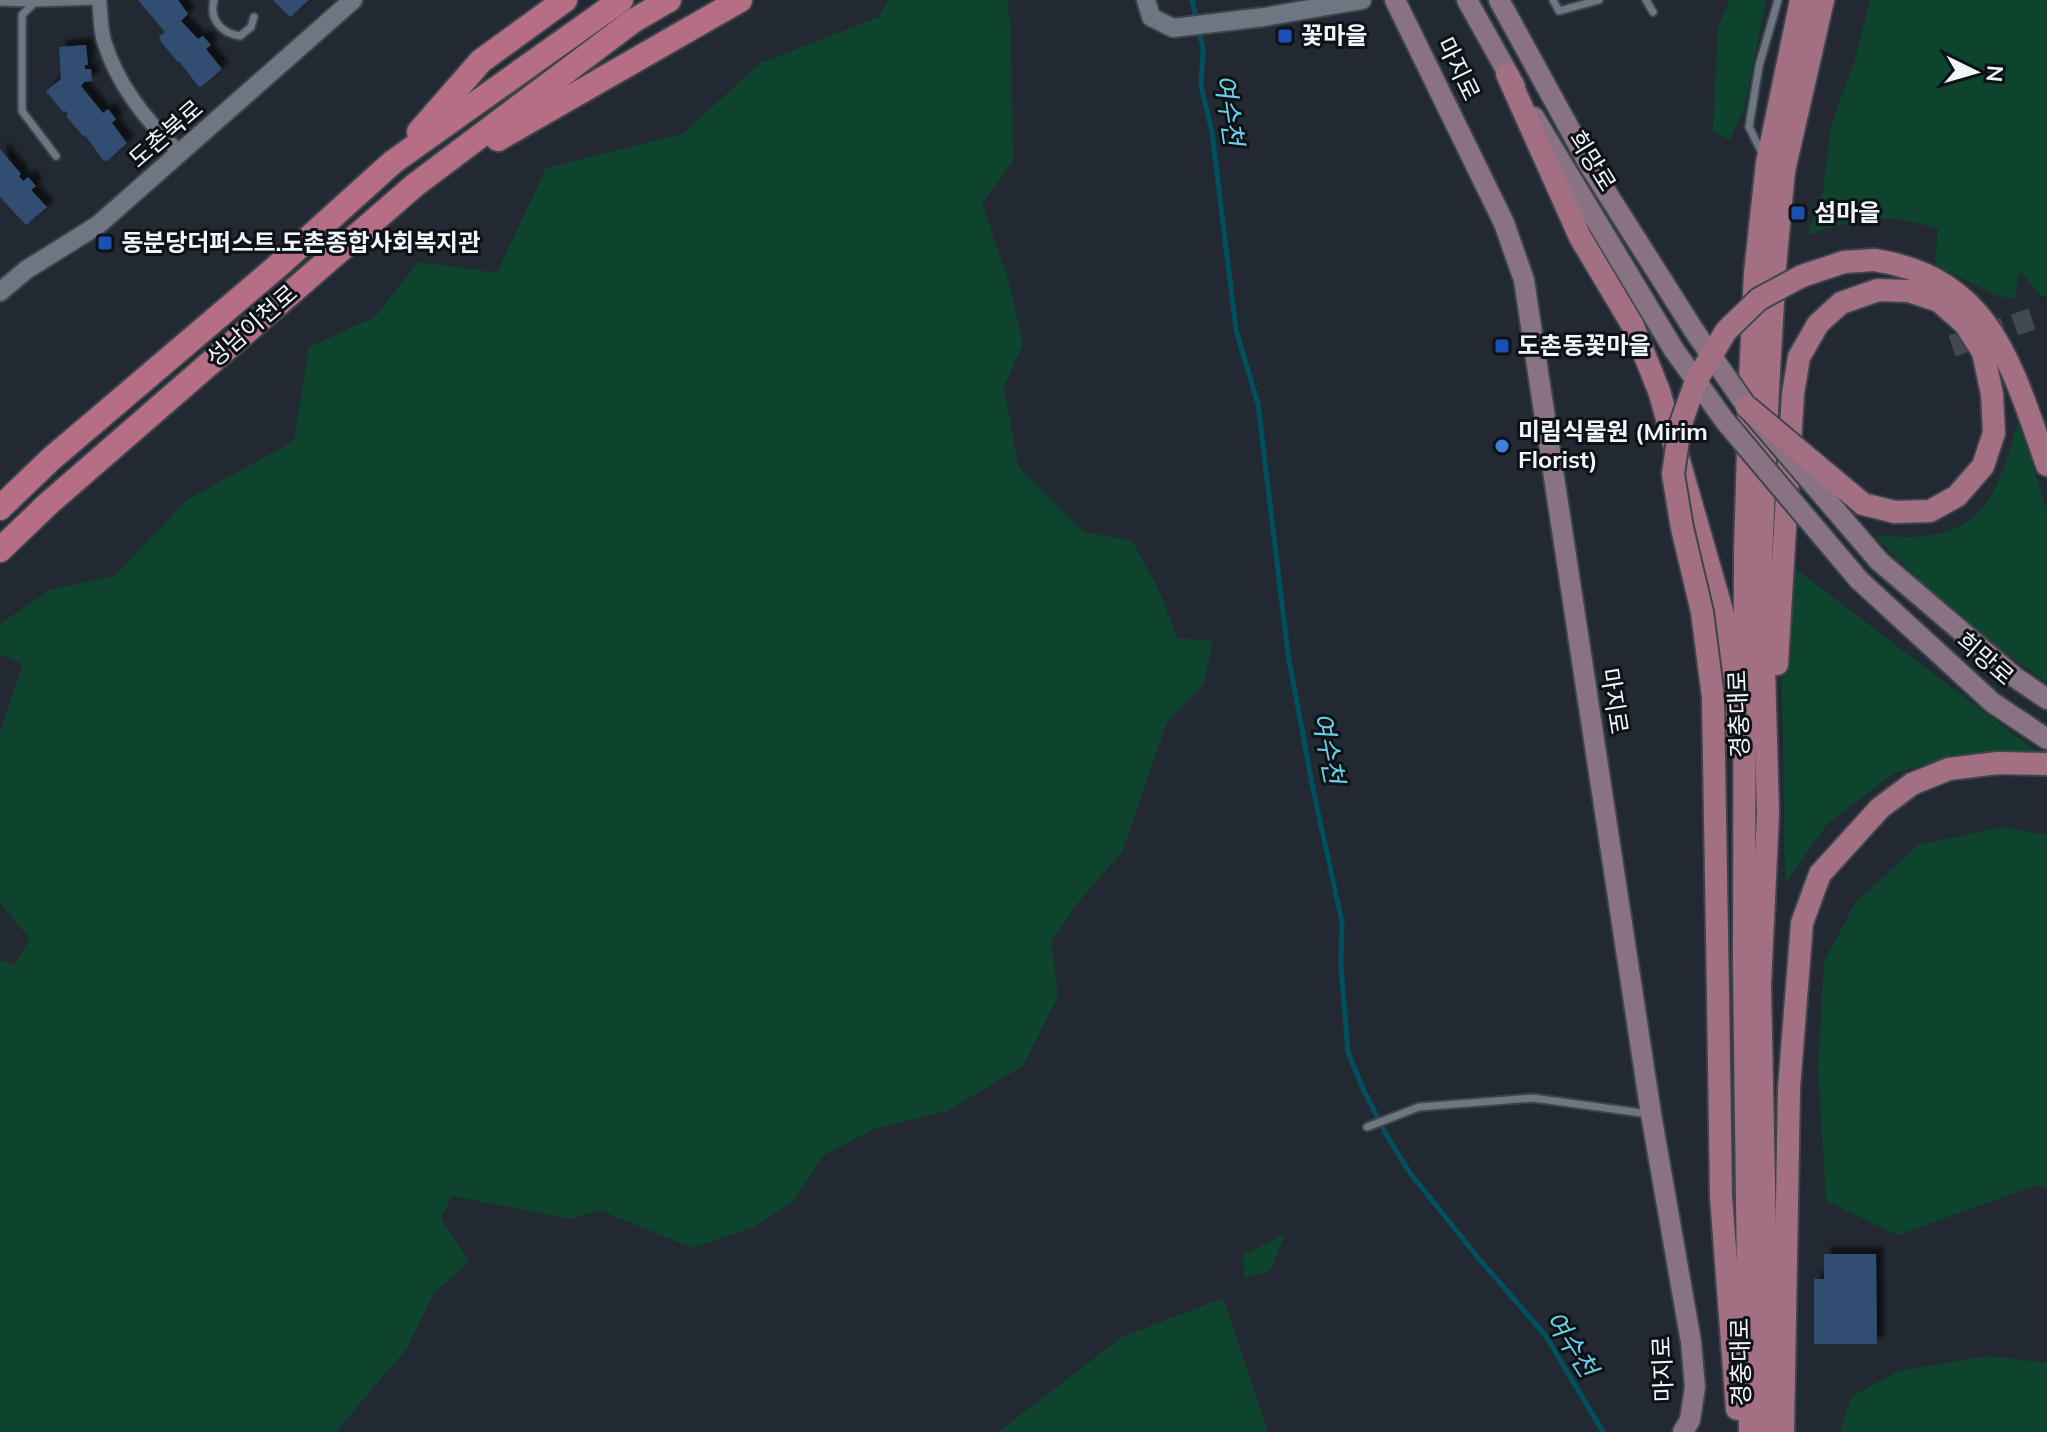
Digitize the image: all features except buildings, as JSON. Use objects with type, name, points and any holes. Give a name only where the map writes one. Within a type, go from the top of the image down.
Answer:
[{"type":"highway","points":[[393,162],[481,61],[565,0]]},
{"type":"highway","name":"성남이천로","points":[[0,508],[51,459],[280,264],[393,162],[621,0]]},
{"type":"highway","name":"성남이천로","points":[[0,550],[72,483],[415,185],[633,21],[669,0]]},
{"type":"highway","points":[[415,185],[740,0]]},
{"type":"main road","name":"마지로","points":[[1395,0],[1504,223],[1524,280],[1651,1114],[1691,1342],[1695,1387],[1690,1420],[1683,1432]]},
{"type":"main road","name":"희망로","points":[[1467,0],[1507,74],[1574,179],[1674,350],[1725,421],[1859,580],[1993,703],[2047,739]]},
{"type":"main road","name":"희망로","points":[[1499,0],[1591,168],[1695,332],[1747,407],[1879,561],[2016,678],[2047,699]]},
{"type":"main road","name":"경충대로","points":[[1750,1432],[1744,961],[1745,553],[1749,411],[1755,273],[1767,163],[1801,0]]},
{"type":"main road","name":"경충대로","points":[[1769,1432],[1760,985],[1768,813],[1761,560],[1775,267],[1784,171],[1823,0]]},
{"type":"main road","points":[[1507,74],[1580,237],[1633,326],[1659,391],[1723,614],[1744,961]]},
{"type":"main road","points":[[1739,1432],[1721,1196],[1713,697],[1702,612],[1673,474],[1680,426],[1696,381],[1726,331],[1759,299],[1802,276],[1844,262],[1874,260],[1896,263],[1931,276],[1961,295],[1989,326],[2009,360],[2047,465]]},
{"type":"main road","points":[[1747,407],[1863,504],[1895,512],[1930,511],[1957,496],[1983,466],[1994,433],[1992,394],[1983,352],[1965,324],[1939,301],[1909,291],[1878,290],[1841,303],[1818,324],[1799,357],[1793,394],[1768,813]]},
{"type":"main road","points":[[1783,1432],[1790,1073],[1802,923],[1820,874],[1880,808],[1912,784],[1949,769],[1998,763],[2047,764]]},
{"type":"street","points":[[99,0],[104,43],[122,83],[149,123],[180,153]]},
{"type":"street","name":"도촌북로","points":[[0,292],[26,270],[98,225],[353,0]]},
{"type":"street","points":[[1146,0],[1151,17],[1173,28],[1264,17],[1362,0]]},
{"type":"lane","points":[[0,2],[99,0]]},
{"type":"lane","points":[[214,0],[212,8],[217,24],[227,34],[240,36],[251,27],[254,17]]},
{"type":"lane","points":[[1553,0],[1559,11],[1599,0]]},
{"type":"lane","points":[[1646,0],[1653,12]]},
{"type":"lane","points":[[1767,163],[1749,127],[1759,66],[1778,0]]},
{"type":"lane","points":[[34,3],[22,15],[22,111],[56,156]]},
{"type":"lane","points":[[1371,1126],[1419,1107],[1533,1098],[1651,1114]]},
{"type":"green space","points":[[888,0],[1007,0],[1011,31],[1013,161],[982,204],[1009,282],[1023,344],[1004,386],[1018,466],[1084,532],[1132,541],[1159,590],[1177,638],[1213,641],[1204,684],[1167,722],[1122,852],[1080,900],[1051,941],[1058,996],[1023,1066],[947,1111],[874,1129],[824,1155],[793,1202],[754,1227],[692,1248],[600,1210],[572,1219],[452,1196],[441,1218],[469,1262],[433,1294],[407,1348],[336,1432],[0,1432],[0,960],[14,965],[30,939],[0,903],[0,733],[23,664],[0,654],[0,624],[50,590],[114,576],[187,500],[294,441],[309,347],[375,317],[418,262],[497,273],[546,168],[682,134],[761,63],[879,17]]},
{"type":"green space","points":[[1730,0],[1766,0],[1744,109],[1730,140],[1713,131],[1718,27]]},
{"type":"green space","points":[[1870,0],[2047,0],[2047,297],[2041,296],[2020,271],[2014,299],[1995,295],[1935,265],[1938,229],[1919,223],[1872,219],[1807,235],[1823,192],[1831,126],[1855,59]]},
{"type":"green space","points":[[2018,422],[2047,508],[2047,683],[1966,624],[1874,536],[1924,536],[1965,523],[1979,511],[1999,480]]},
{"type":"green space","points":[[1793,567],[2037,752],[1959,755],[1894,773],[1827,824],[1785,884],[1782,666]]},
{"type":"green space","points":[[2003,827],[2047,835],[2047,1188],[2037,1185],[1898,1235],[1826,1201],[1818,1067],[1824,962],[1855,903],[1918,845]]},
{"type":"green space","points":[[1286,1233],[1270,1271],[1245,1278],[1243,1255]]},
{"type":"green space","points":[[1223,1298],[1268,1432],[998,1432],[1122,1337]]},
{"type":"green space","points":[[1987,1356],[2047,1363],[2047,1432],[1840,1432],[1851,1397],[1899,1371]]},
{"type":"waterway","name":"여수천","points":[[1192,0],[1203,49],[1201,86],[1212,132],[1236,330],[1258,404],[1288,654],[1342,922],[1341,966],[1348,1052],[1386,1134],[1410,1173],[1546,1336],[1603,1432]]},
{"type":"tunnel","points":[[1952,346],[2032,319]]},
{"type":"place","name":"꽃마을","points":[[1285,36]]},
{"type":"place","name":"섬마을","points":[[1798,213]]},
{"type":"place","name":"동분당더퍼스트.도촌종합사회복지관","points":[[105,243]]},
{"type":"place","name":"도촌동꽃마을","points":[[1502,346]]},
{"type":"place","name":"미림식물원 (Mirim Florist)","points":[[1502,446]]}]
